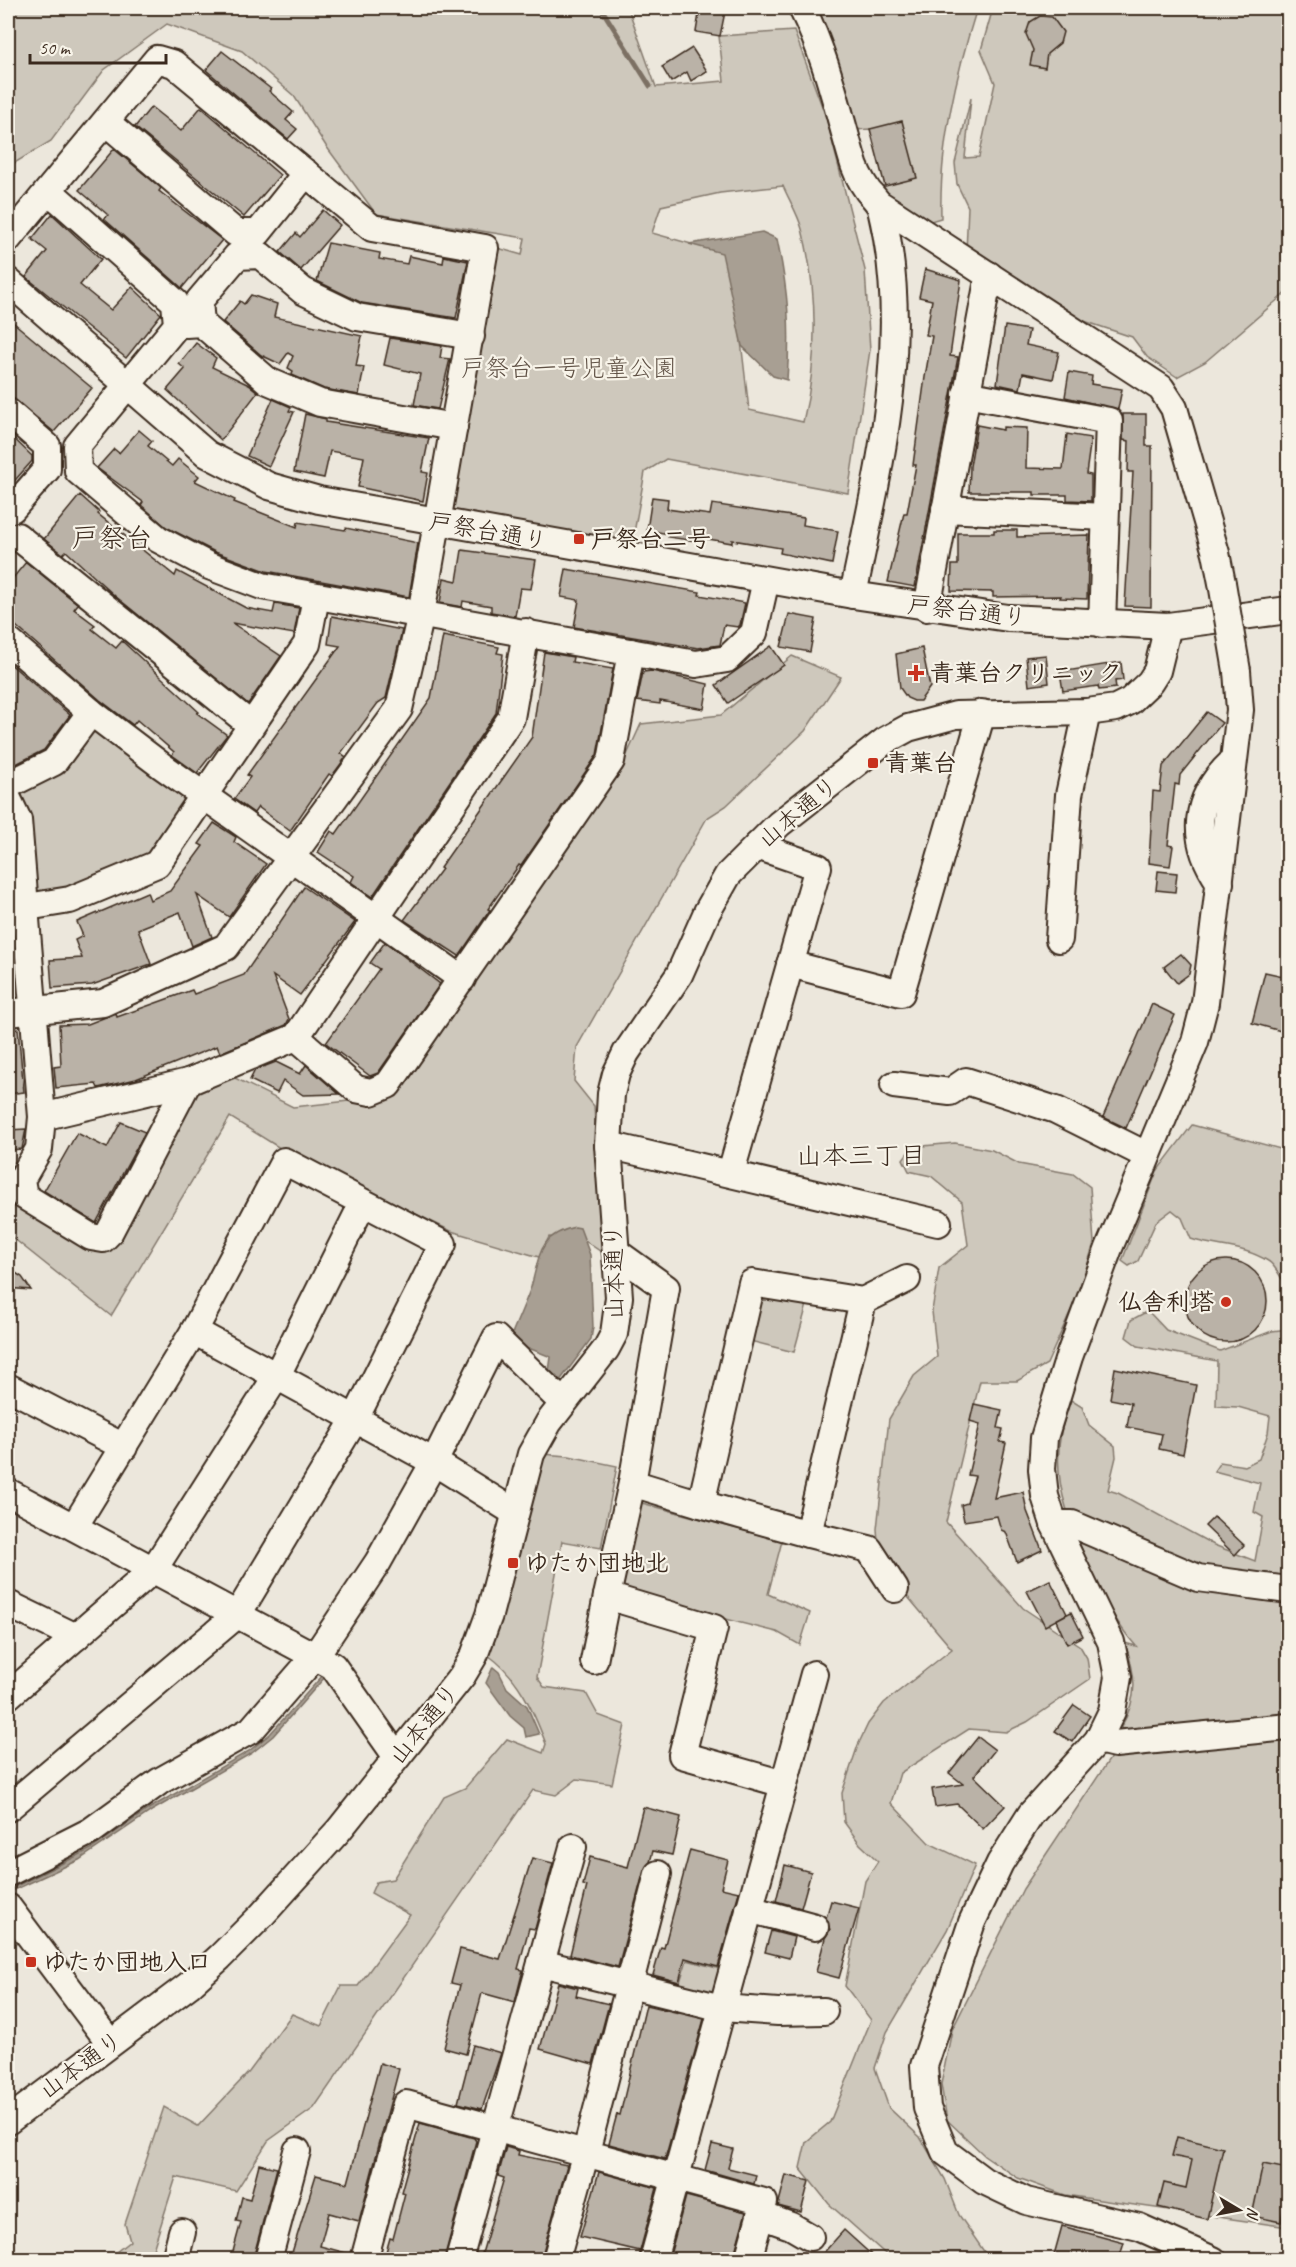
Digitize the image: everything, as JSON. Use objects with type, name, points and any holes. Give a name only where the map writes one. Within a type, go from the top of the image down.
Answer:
[{"type":"street","points":[[802,8],[837,100],[852,160],[860,178],[880,205],[1161,388],[1174,408],[1216,553],[1222,583],[1237,671],[1240,710],[1205,1003],[1195,1042],[1146,1155],[1069,1357],[1047,1428],[1042,1469],[1045,1496],[1054,1524],[1111,1642],[1118,1677],[1112,1711],[1098,1740],[1031,1814],[999,1863],[972,1922],[924,2066],[927,2108],[945,2152],[984,2181],[1026,2201],[1139,2227],[1213,2259]]},
{"type":"street","points":[[8,239],[157,59],[174,64],[372,228],[485,248],[421,614],[399,709],[226,947],[103,1003],[8,1013]]},
{"type":"street","points":[[106,122],[303,291],[357,317],[471,336]]},
{"type":"street","points":[[306,173],[77,446],[78,471],[158,539],[209,566],[262,586],[696,664],[727,659],[754,633],[766,580]]},
{"type":"street","points":[[49,191],[268,381],[320,403],[454,427]]},
{"type":"street","points":[[854,595],[879,463],[895,346],[893,270],[880,205]]},
{"type":"street","points":[[927,608],[989,275]]},
{"type":"street","name":"戸祭台通り","points":[[8,281],[207,454],[269,486],[341,506],[927,608],[1008,618],[1168,626],[1288,610]]},
{"type":"street","points":[[966,394],[1109,421],[1102,624]]},
{"type":"street","points":[[8,412],[47,446],[47,469],[12,509],[8,510]]},
{"type":"street","points":[[47,458],[77,458]]},
{"type":"street","points":[[945,509],[1105,517]]},
{"type":"street","points":[[8,535],[17,536],[251,725]]},
{"type":"street","points":[[27,907],[70,900],[157,864],[308,644],[316,597]]},
{"type":"street","name":"山本通り","points":[[8,2121],[189,1985],[261,1916],[339,1830],[454,1688],[474,1656],[489,1615],[514,1512],[531,1454],[563,1403],[606,1349],[614,1334],[618,1297],[608,1145],[610,1094],[626,1053],[679,975],[706,912],[728,875],[779,824],[886,740],[932,720],[982,713],[1087,712],[1116,708],[1130,701],[1150,682],[1161,661],[1168,626]]},
{"type":"street","points":[[42,1117],[188,1082],[296,1037],[511,718],[526,632]]},
{"type":"street","points":[[8,641],[91,712],[204,796],[462,979]]},
{"type":"street","points":[[296,1037],[356,1089],[371,1092],[388,1085],[611,761],[631,652]]},
{"type":"street","points":[[8,785],[54,762],[91,712]]},
{"type":"street","points":[[1059,939],[1069,795],[1087,712]]},
{"type":"street","points":[[790,964],[901,993],[982,713]]},
{"type":"street","points":[[8,799],[18,820],[27,907],[42,1117],[39,1149],[21,1180],[24,1196],[91,1237],[103,1239],[109,1233],[188,1082]]},
{"type":"street","points":[[731,1172],[818,867],[757,846]]},
{"type":"street","points":[[894,1085],[950,1092],[966,1081],[1056,1110],[1146,1155]]},
{"type":"street","points":[[608,1145],[731,1172],[938,1223]]},
{"type":"street","points":[[8,1808],[238,1614],[355,1419],[443,1244],[284,1161],[194,1330],[74,1527]]},
{"type":"street","points":[[8,1696],[154,1569],[276,1377],[363,1203]]},
{"type":"street","points":[[594,1661],[606,1596],[633,1484],[666,1288],[616,1252]]},
{"type":"street","points":[[700,1504],[752,1283],[863,1301],[907,1279]]},
{"type":"street","points":[[808,1534],[863,1301]]},
{"type":"street","points":[[194,1330],[434,1462],[514,1512]]},
{"type":"street","points":[[8,1873],[91,1832],[160,1781],[251,1730],[316,1655],[378,1562],[434,1462],[496,1338],[563,1403]]},
{"type":"street","points":[[8,1388],[124,1447]]},
{"type":"street","points":[[633,1484],[869,1549],[895,1589]]},
{"type":"street","points":[[8,1492],[333,1666],[397,1756]]},
{"type":"street","points":[[1054,1524],[1072,1524],[1198,1578],[1288,1590]]},
{"type":"street","points":[[606,1596],[714,1628],[682,1755],[784,1784]]},
{"type":"street","points":[[8,1604],[76,1637]]},
{"type":"street","points":[[652,2259],[813,1674]]},
{"type":"street","points":[[1098,1740],[1115,1744],[1288,1727]]},
{"type":"street","points":[[459,2259],[573,1847]]},
{"type":"street","points":[[556,2259],[658,1874]]},
{"type":"street","points":[[8,1907],[110,2043]]},
{"type":"street","points":[[749,1909],[815,1927]]},
{"type":"street","points":[[541,1963],[722,2008],[778,2012],[824,2011]]},
{"type":"street","points":[[364,2259],[406,2104],[676,2176],[764,2202],[748,2259]]},
{"type":"street","points":[[268,2259],[297,2151]]},
{"type":"street","points":[[760,2215],[791,2226],[810,2237]]},
{"type":"street","points":[[175,2259],[182,2232]]},
{"type":"green space","name":"戸祭台一号児童公園","points":[[8,8],[628,8],[656,87],[724,81],[719,36],[794,31],[826,117],[865,270],[870,350],[848,493],[666,459],[645,472],[632,544],[450,512],[494,247],[522,255],[525,238],[376,214],[326,146],[294,96],[242,51],[167,24],[104,70],[51,141],[8,167]],"holes":[[[783,186],[802,229],[811,276],[813,350],[803,422],[749,410],[731,255],[652,233],[661,206],[720,193]]]},
{"type":"green space","points":[[810,8],[977,8],[950,112],[943,165],[941,218],[924,223],[877,189],[885,185],[871,129],[853,130]]},
{"type":"green space","points":[[993,8],[1288,8],[1288,291],[1205,362],[1177,377],[1147,357],[1132,337],[1075,318],[966,252],[968,207],[957,184],[955,163],[971,98],[965,158],[979,157],[995,83],[981,50]]},
{"type":"green space","points":[[792,656],[841,677],[805,731],[726,806],[707,818],[577,1047],[574,1081],[594,1106],[603,1253],[582,1239],[549,1237],[539,1257],[451,1231],[283,1150],[230,1117],[111,1316],[8,1234],[8,1158],[13,1168],[10,1197],[103,1252],[120,1238],[195,1095],[233,1077],[293,1107],[349,1101],[395,1090],[621,768],[641,724],[721,715]]},
{"type":"green space","points":[[93,726],[182,795],[185,808],[148,862],[41,896],[32,889],[10,790]]},
{"type":"green space","points":[[1192,1125],[1288,1151],[1288,1286],[1271,1263],[1258,1256],[1239,1249],[1191,1239],[1182,1218],[1172,1210],[1156,1222],[1138,1261],[1129,1266],[1122,1261],[1157,1171]]},
{"type":"green space","points":[[955,1143],[992,1150],[1019,1164],[1073,1174],[1090,1187],[1094,1243],[1079,1292],[1047,1364],[1017,1381],[980,1381],[946,1522],[1023,1608],[1080,1646],[1087,1658],[1090,1679],[1027,1722],[1006,1732],[969,1729],[900,1773],[891,1803],[929,1843],[975,1865],[947,1930],[887,2032],[875,2068],[889,2108],[920,2137],[945,2179],[959,2215],[987,2256],[994,2259],[891,2259],[829,2204],[800,2168],[806,2142],[830,2122],[871,2020],[845,1986],[865,1881],[878,1861],[860,1844],[844,1822],[842,1793],[858,1745],[868,1724],[884,1703],[952,1649],[880,1564],[877,1529],[889,1419],[914,1376],[937,1357],[932,1311],[939,1268],[968,1245],[962,1202],[931,1176],[909,1171],[903,1159],[912,1147]]},
{"type":"green space","points":[[769,1298],[808,1301],[794,1352],[746,1340],[755,1304]]},
{"type":"green space","points":[[1148,1311],[1166,1330],[1220,1351],[1272,1331],[1288,1329],[1288,2231],[1281,2226],[1065,2195],[1018,2178],[984,2155],[947,2120],[941,2084],[952,2030],[1023,1889],[1125,1736],[1121,1727],[1133,1695],[1132,1665],[1125,1643],[1136,1646],[1116,1619],[1100,1588],[1080,1546],[1065,1505],[1058,1465],[1059,1444],[1063,1422],[1071,1400],[1082,1407],[1089,1425],[1115,1446],[1116,1457],[1108,1490],[1118,1493],[1214,1545],[1255,1561],[1263,1517],[1254,1512],[1260,1483],[1214,1471],[1220,1462],[1245,1466],[1259,1459],[1268,1433],[1270,1416],[1238,1407],[1216,1406],[1217,1361],[1138,1346],[1126,1337],[1131,1320]]},
{"type":"green space","points":[[541,1454],[569,1456],[617,1466],[601,1548],[562,1541],[537,1677],[544,1687],[586,1693],[598,1715],[625,1725],[612,1784],[577,1779],[556,1795],[533,1790],[314,2108],[268,2141],[236,2191],[176,2177],[150,2259],[106,2260],[130,2241],[125,2224],[164,2107],[198,2126],[249,2072],[292,2014],[321,2026],[341,1986],[358,1986],[410,1915],[371,1893],[376,1882],[393,1879],[444,1797],[465,1788],[507,1739],[543,1753],[546,1744],[524,1695],[508,1673],[488,1655]]},
{"type":"green space","points":[[642,1503],[782,1541],[768,1594],[810,1613],[800,1645],[777,1632],[625,1594],[619,1583],[630,1510]]},
{"type":"green space","points":[[687,1960],[724,1970],[718,1991],[708,1999],[677,1991]]},
{"type":"shaded area","points":[[762,232],[777,239],[784,276],[789,343],[787,380],[773,376],[742,346],[722,253],[689,244]]},
{"type":"shaded area","points":[[575,1227],[580,1228],[590,1255],[593,1327],[591,1339],[556,1386],[548,1378],[551,1357],[531,1349],[524,1350],[512,1339],[542,1248],[554,1235]]},
{"type":"shaded area","points":[[493,1667],[499,1672],[507,1688],[527,1706],[539,1734],[526,1737],[524,1728],[510,1716],[486,1683]]},
{"type":"shaded area","points":[[323,1675],[325,1677],[273,1736],[252,1753],[153,1810],[79,1860],[12,1891],[10,1889],[91,1849],[150,1808],[249,1751],[270,1734]]},
{"type":"building","points":[[700,8],[719,8],[718,11],[725,12],[720,36],[696,32]]},
{"type":"building","points":[[1040,16],[1052,17],[1063,32],[1060,43],[1047,54],[1045,68],[1030,65],[1033,50],[1026,34],[1030,22]]},
{"type":"building","points":[[692,48],[707,71],[691,81],[687,72],[671,82],[662,67]]},
{"type":"building","points":[[222,51],[271,89],[269,91],[293,112],[286,120],[297,129],[288,139],[206,70]]},
{"type":"building","points":[[151,107],[181,131],[201,107],[280,175],[244,217],[135,127]]},
{"type":"building","points":[[902,121],[917,178],[885,186],[870,129]]},
{"type":"building","points":[[114,149],[161,188],[159,191],[222,240],[182,288],[104,219],[108,215],[79,190]]},
{"type":"building","points":[[323,210],[340,225],[301,270],[280,252],[296,233],[300,237]]},
{"type":"building","points":[[52,214],[101,259],[80,285],[111,310],[132,287],[161,314],[126,358],[26,277],[47,251],[32,239]]},
{"type":"building","points":[[328,243],[380,253],[379,259],[407,264],[409,256],[443,263],[444,256],[468,261],[456,318],[362,303],[317,281]]},
{"type":"building","points":[[925,269],[961,280],[950,356],[958,357],[915,587],[888,582],[904,513],[907,513],[916,465],[913,465],[932,336],[926,335],[932,300],[919,297]]},
{"type":"building","points":[[251,295],[277,304],[274,317],[362,336],[356,366],[364,367],[359,395],[324,389],[292,375],[293,371],[288,368],[293,356],[288,353],[280,364],[261,355],[223,322],[240,301],[244,304]]},
{"type":"building","points":[[8,318],[92,388],[54,432],[8,394]]},
{"type":"building","points":[[1005,326],[1029,330],[1026,345],[1059,352],[1053,379],[1023,373],[1020,389],[997,384]]},
{"type":"building","points":[[390,338],[442,346],[440,358],[450,359],[438,409],[414,405],[420,374],[384,365]]},
{"type":"building","points":[[196,343],[216,358],[212,367],[249,385],[258,392],[221,440],[167,390],[185,369],[179,364]]},
{"type":"building","points":[[1069,372],[1092,376],[1091,384],[1122,389],[1118,409],[1065,397]]},
{"type":"building","points":[[273,399],[291,407],[289,411],[294,412],[269,466],[247,456]]},
{"type":"building","points":[[305,414],[326,419],[326,422],[429,438],[422,472],[428,473],[423,501],[358,487],[364,457],[330,451],[324,478],[294,472]]},
{"type":"building","points":[[1123,414],[1146,414],[1146,446],[1152,446],[1151,607],[1125,606],[1133,472],[1128,472],[1129,441],[1123,440]]},
{"type":"building","points":[[977,425],[1003,430],[1003,427],[1027,428],[1026,468],[1063,469],[1067,434],[1091,438],[1086,474],[1091,475],[1091,501],[1067,500],[1067,495],[1034,495],[1034,492],[969,492],[970,466]]},
{"type":"building","points":[[139,430],[152,441],[148,446],[172,466],[178,459],[199,476],[195,481],[235,500],[234,502],[297,527],[298,522],[345,530],[346,528],[418,543],[409,597],[266,571],[215,552],[166,527],[141,505],[143,502],[97,468],[114,449],[119,453]]},
{"type":"building","points":[[8,433],[32,456],[32,461],[8,488]]},
{"type":"building","points":[[80,495],[99,512],[98,514],[175,576],[177,571],[246,608],[273,613],[275,604],[299,608],[294,634],[232,623],[281,656],[248,704],[115,596],[66,551],[63,554],[44,539]]},
{"type":"building","points":[[652,497],[668,499],[667,509],[710,515],[712,504],[804,518],[803,525],[838,531],[832,564],[780,553],[781,548],[697,537],[696,541],[668,537],[669,534],[647,530]]},
{"type":"building","points":[[994,530],[1017,530],[1017,537],[1089,535],[1087,599],[1060,598],[1061,596],[993,597],[993,592],[951,591],[952,565],[958,565],[958,533],[994,533]]},
{"type":"building","points":[[462,550],[536,560],[531,589],[520,588],[515,616],[491,612],[491,606],[463,601],[462,607],[440,603],[444,578],[457,581]]},
{"type":"building","points":[[26,562],[78,604],[74,609],[95,625],[92,629],[116,648],[122,641],[199,712],[197,713],[227,735],[197,773],[172,755],[174,752],[137,720],[133,725],[100,700],[8,619],[8,584]]},
{"type":"building","points":[[566,569],[700,592],[699,595],[745,603],[740,625],[738,627],[724,625],[720,645],[698,648],[574,627],[579,600],[561,597]]},
{"type":"building","points":[[789,614],[816,619],[810,652],[781,647]]},
{"type":"building","points":[[332,616],[402,630],[386,698],[378,703],[341,753],[346,757],[332,776],[329,774],[290,831],[258,807],[254,813],[234,799],[250,777],[247,775],[340,646],[328,644]]},
{"type":"building","points":[[443,636],[499,647],[497,653],[503,654],[496,713],[372,897],[351,882],[354,876],[318,852],[331,831],[336,834],[431,698]]},
{"type":"building","points":[[771,646],[784,665],[728,703],[716,685]]},
{"type":"building","points":[[922,648],[930,687],[920,701],[914,701],[907,698],[900,688],[896,654]]},
{"type":"building","points":[[544,652],[573,657],[572,662],[613,669],[597,755],[521,866],[519,865],[488,909],[490,910],[459,956],[404,920],[442,869],[440,868],[532,737]]},
{"type":"building","points":[[1046,655],[1049,683],[1029,686],[1026,657]]},
{"type":"building","points":[[8,662],[70,715],[44,750],[10,767],[8,762]]},
{"type":"building","points":[[1121,662],[1123,680],[1115,681],[1116,688],[1099,690],[1098,686],[1063,691],[1060,672]]},
{"type":"building","points":[[652,671],[708,684],[704,709],[660,701],[660,704],[637,701],[643,672]]},
{"type":"building","points":[[1207,712],[1222,723],[1180,775],[1179,785],[1175,784],[1168,845],[1173,846],[1170,866],[1149,863],[1153,791],[1160,792],[1163,766]]},
{"type":"building","points":[[214,823],[236,837],[234,842],[266,864],[229,917],[197,895],[212,937],[192,946],[180,912],[138,929],[151,964],[92,985],[52,988],[50,960],[82,958],[75,940],[83,936],[77,922],[147,892],[150,900],[170,891],[203,846],[199,844]]},
{"type":"building","points":[[1158,871],[1177,873],[1175,892],[1156,890]]},
{"type":"building","points":[[304,887],[355,922],[300,995],[273,976],[289,1019],[286,1025],[220,1053],[217,1046],[136,1079],[98,1088],[96,1084],[56,1088],[54,1067],[61,1066],[59,1025],[88,1024],[116,1013],[117,1017],[192,990],[194,994],[244,975]]},
{"type":"building","points":[[385,942],[440,984],[378,1073],[370,1076],[326,1043],[379,969],[370,963]]},
{"type":"building","points":[[1181,954],[1191,965],[1189,974],[1177,983],[1164,967]]},
{"type":"building","points":[[1265,972],[1288,977],[1288,1033],[1252,1023]]},
{"type":"building","points":[[1152,1004],[1175,1015],[1126,1128],[1103,1117]]},
{"type":"building","points":[[18,1029],[24,1092],[8,1094],[8,1030]]},
{"type":"building","points":[[276,1062],[300,1074],[306,1065],[339,1094],[303,1095],[283,1081],[277,1093],[250,1080],[255,1070]]},
{"type":"building","points":[[121,1122],[145,1132],[96,1223],[44,1191],[77,1133],[107,1148]]},
{"type":"building","points":[[26,1129],[22,1149],[8,1150],[8,1130]]},
{"type":"building","name":"仏舎利塔","points":[[1226,1260],[1242,1263],[1255,1272],[1264,1285],[1267,1301],[1264,1317],[1255,1330],[1242,1339],[1226,1342],[1210,1339],[1197,1330],[1188,1317],[1185,1301],[1188,1285],[1197,1272],[1210,1263]]},
{"type":"building","points":[[8,1268],[22,1277],[31,1290],[8,1288]]},
{"type":"building","points":[[1115,1368],[1196,1385],[1183,1454],[1159,1449],[1162,1434],[1127,1427],[1131,1403],[1110,1399]]},
{"type":"building","points":[[974,1404],[1002,1410],[998,1428],[1003,1429],[1000,1442],[1006,1443],[994,1498],[1023,1492],[1027,1511],[1042,1550],[1017,1562],[1006,1532],[1001,1530],[997,1516],[964,1521],[961,1505],[967,1503],[975,1476],[968,1475],[980,1424],[970,1421]]},
{"type":"building","points":[[1214,1517],[1244,1545],[1235,1555],[1205,1526]]},
{"type":"building","points":[[1050,1580],[1067,1614],[1045,1626],[1027,1591]]},
{"type":"building","points":[[1071,1612],[1083,1636],[1067,1644],[1056,1620]]},
{"type":"building","points":[[1074,1705],[1090,1716],[1072,1742],[1055,1731]]},
{"type":"building","points":[[978,1737],[995,1750],[974,1776],[1005,1806],[983,1829],[957,1804],[935,1807],[932,1789],[963,1784],[949,1773]]},
{"type":"building","points":[[643,1807],[681,1817],[672,1855],[653,1851],[650,1862],[644,1870],[618,1967],[570,1955],[587,1886],[583,1885],[590,1857],[628,1867]]},
{"type":"building","points":[[690,1850],[728,1860],[721,1888],[739,1892],[718,1967],[685,1958],[679,1982],[653,1975],[661,1947],[664,1948]]},
{"type":"building","points":[[532,1858],[553,1863],[535,1929],[529,1928],[518,1969],[523,1970],[515,2002],[482,1993],[466,2054],[444,2048],[460,1985],[451,1983],[460,1949],[500,1959]]},
{"type":"building","points":[[785,1865],[811,1872],[801,1908],[776,1901]]},
{"type":"building","points":[[831,1901],[859,1908],[839,1978],[816,1972],[825,1938],[830,1930],[826,1918]]},
{"type":"building","points":[[771,1931],[794,1937],[789,1958],[765,1952]]},
{"type":"building","points":[[558,1983],[578,1988],[576,1996],[609,2004],[593,2064],[540,2049]]},
{"type":"building","points":[[646,2005],[704,2019],[665,2159],[609,2144],[617,2114],[620,2115]]},
{"type":"building","points":[[473,2045],[501,2053],[482,2109],[458,2103]]},
{"type":"building","points":[[380,2063],[399,2069],[359,2221],[329,2213],[320,2246],[350,2254],[349,2259],[290,2259],[316,2175],[348,2183]]},
{"type":"building","points":[[420,2123],[474,2138],[476,2141],[444,2259],[384,2259],[390,2238],[393,2239],[405,2193],[401,2192]]},
{"type":"building","points":[[1177,2137],[1223,2148],[1207,2219],[1158,2207],[1164,2183],[1186,2188],[1192,2160],[1172,2156]]},
{"type":"building","points":[[712,2144],[733,2149],[728,2168],[756,2175],[754,2184],[705,2170]]},
{"type":"building","points":[[506,2147],[519,2151],[518,2155],[567,2165],[541,2259],[481,2257],[504,2178],[498,2176]]},
{"type":"building","points":[[259,2164],[277,2168],[253,2259],[231,2259],[241,2222],[236,2221],[242,2197],[250,2199]]},
{"type":"building","points":[[1263,2164],[1288,2169],[1288,2184],[1281,2222],[1252,2216]]},
{"type":"building","points":[[599,2172],[657,2188],[640,2251],[580,2237]]},
{"type":"building","points":[[786,2175],[809,2181],[801,2212],[778,2206]]},
{"type":"building","points":[[686,2196],[746,2212],[733,2259],[669,2259]]},
{"type":"building","points":[[1062,2226],[1124,2243],[1119,2259],[1072,2259],[1054,2255]]},
{"type":"building","points":[[844,2230],[876,2259],[818,2259]]},
{"type":"waterway","points":[[601,8],[650,86]]},
{"type":"place","name":"戸祭台二号","points":[[579,539]]},
{"type":"place","name":"青葉台クリニック","points":[[916,673]]},
{"type":"place","name":"青葉台","points":[[873,763]]},
{"type":"place","name":"仏舎利塔","points":[[1226,1302]]},
{"type":"place","name":"ゆたか団地北","points":[[513,1563]]},
{"type":"place","name":"ゆたか団地入口","points":[[31,1962]]},
{"type":"district","name":"戸祭台","points":[[112,538]]},
{"type":"district","name":"山本三丁目","points":[[861,1155]]}]
